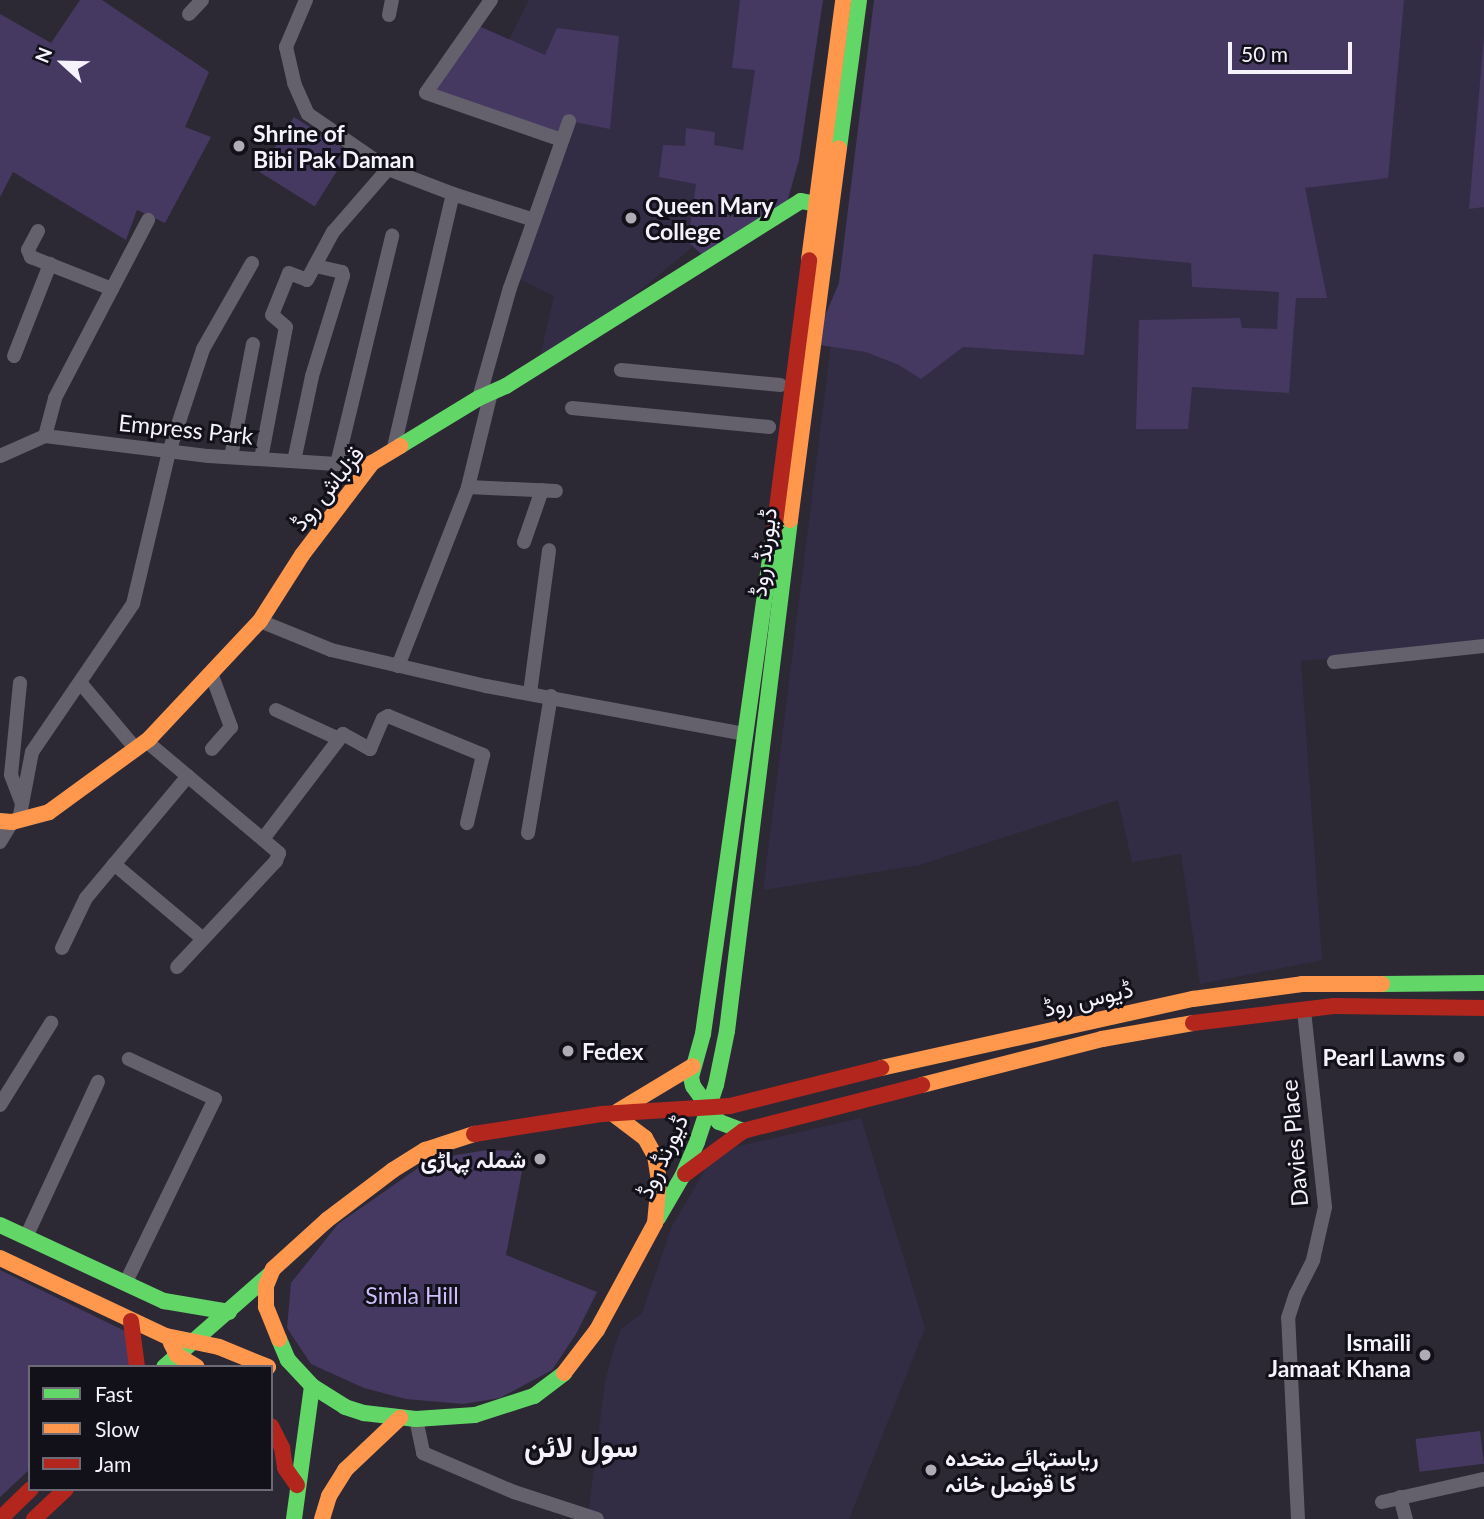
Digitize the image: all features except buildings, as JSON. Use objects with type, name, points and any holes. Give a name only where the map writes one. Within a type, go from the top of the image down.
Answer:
[{"type":"main road","name":"ڈیورنڈ روڈ","points":[[708,1109],[693,1086],[693,1066],[703,1034],[746,734],[844,0]]},
{"type":"main road","name":"ڈیورنڈ روڈ","points":[[655,1223],[683,1175],[708,1109],[727,1031],[786,552],[859,0]]},
{"type":"main road","name":"قزلباش روڈ","points":[[13,817],[49,812],[141,745],[260,621],[302,555],[372,463],[394,447],[485,395],[506,386],[801,201],[816,204]]},
{"type":"main road","name":"ڈیوس روڈ","points":[[613,1114],[708,1109],[1175,1002],[1302,984],[1484,983]]},
{"type":"main road","name":"ڈیوس روڈ","points":[[683,1175],[743,1131],[1101,1039],[1227,1017],[1304,1009],[1390,1005],[1484,1008]]},
{"type":"main road","name":"ڈیورنڈ روڈ","points":[[613,1114],[693,1066]]},
{"type":"main road","points":[[708,1109],[722,1125],[743,1131]]},
{"type":"main road","points":[[165,1365],[229,1312],[270,1275],[281,1260],[327,1220],[425,1150],[476,1134],[613,1114],[645,1138],[655,1156],[659,1181],[655,1223],[597,1330],[561,1377],[534,1395],[475,1415],[408,1418],[364,1413],[345,1406],[309,1383],[273,1368]]},
{"type":"main road","points":[[0,1225],[164,1301],[229,1312]]},
{"type":"main road","points":[[0,1258],[169,1337],[219,1347],[265,1365]]},
{"type":"main road","points":[[270,1275],[265,1300],[270,1319],[288,1360],[309,1383],[294,1519]]},
{"type":"main road","points":[[131,1321],[138,1353],[137,1365]]},
{"type":"main road","points":[[169,1337],[177,1355],[194,1365]]},
{"type":"main road","points":[[199,1365],[219,1347]]},
{"type":"main road","points":[[322,1519],[329,1496],[345,1470],[408,1418]]},
{"type":"main road","points":[[273,1430],[282,1448],[285,1468],[297,1485]]},
{"type":"main road","points":[[0,1518],[29,1491]]},
{"type":"main road","points":[[34,1519],[64,1491]]},
{"type":"street","points":[[189,14],[202,0]]},
{"type":"street","points":[[306,0],[287,43],[293,83],[306,112],[388,169],[453,194],[534,220]]},
{"type":"street","points":[[390,15],[391,0]]},
{"type":"street","points":[[491,0],[426,93],[562,140]]},
{"type":"street","points":[[398,666],[468,487],[485,395],[510,288],[569,121]]},
{"type":"street","points":[[261,459],[286,327],[271,315],[290,271],[307,280],[333,232],[388,169]]},
{"type":"street","points":[[394,447],[453,194]]},
{"type":"street","points":[[0,456],[45,436],[55,398],[148,220]]},
{"type":"street","points":[[38,231],[28,255],[112,289]]},
{"type":"street","points":[[337,464],[392,236]]},
{"type":"street","points":[[0,842],[13,817],[32,752],[133,604],[169,452],[204,349],[252,262]]},
{"type":"street","points":[[14,356],[50,264]]},
{"type":"street","points":[[294,461],[312,376],[343,276],[342,272],[314,266]]},
{"type":"street","points":[[231,457],[253,344]]},
{"type":"street","points":[[621,370],[780,386]]},
{"type":"street","points":[[572,408],[769,426]]},
{"type":"street","name":"Empress Park","points":[[45,436],[169,452],[337,464],[372,463]]},
{"type":"street","points":[[468,487],[549,491],[524,542]]},
{"type":"street","points":[[530,693],[549,550]]},
{"type":"street","points":[[260,621],[331,650],[398,666],[746,734]]},
{"type":"street","points":[[1334,662],[1484,646]]},
{"type":"street","points":[[211,673],[231,727],[212,749]]},
{"type":"street","points":[[13,817],[11,775],[20,683]]},
{"type":"street","points":[[83,685],[141,745],[188,776],[279,853],[276,861],[177,967]]},
{"type":"street","points":[[528,833],[551,696]]},
{"type":"street","points":[[276,710],[339,739]]},
{"type":"street","points":[[263,839],[343,734],[370,749],[383,719],[388,716],[483,755],[467,823]]},
{"type":"street","points":[[62,948],[86,898],[188,776]]},
{"type":"street","points":[[114,864],[203,939]]},
{"type":"street","name":"Davies Place","points":[[1298,1519],[1288,1318],[1296,1294],[1313,1260],[1325,1207],[1304,1009]]},
{"type":"street","points":[[0,1105],[51,1023]]},
{"type":"street","points":[[125,1284],[215,1099],[129,1059]]},
{"type":"street","points":[[26,1237],[98,1082]]},
{"type":"street","points":[[408,1418],[422,1454],[514,1492],[597,1519]]},
{"type":"street","points":[[1382,1502],[1484,1479]]},
{"type":"street","points":[[1401,1497],[1406,1519]]},
{"type":"shaded area","name":"Queen Mary College","points":[[529,0],[823,0],[799,160],[574,344],[538,366],[554,296],[514,276],[562,140],[474,24],[509,40]]},
{"type":"shaded area","points":[[874,0],[1484,0],[1484,644],[1301,661],[1322,960],[1200,984],[1181,854],[1132,862],[1118,800],[920,865],[763,890]]},
{"type":"shaded area","points":[[861,1118],[925,1328],[849,1519],[597,1519],[588,1516],[605,1382],[614,1348],[621,1329],[642,1313],[672,1226],[708,1165],[735,1147]]},
{"type":"green space","points":[[80,0],[102,0],[209,72],[185,127],[211,137],[165,223],[137,210],[126,240],[13,172],[0,197],[0,14],[51,43]]},
{"type":"green space","points":[[740,0],[823,0],[799,160],[784,213],[708,260],[688,242],[696,184],[659,177],[663,145],[685,146],[686,128],[715,132],[714,145],[743,150],[755,70],[732,68]]},
{"type":"green space","points":[[874,0],[1404,0],[1388,178],[1305,188],[1327,298],[1296,298],[1289,393],[1192,387],[1188,429],[1136,429],[1139,320],[1240,318],[1242,328],[1277,329],[1279,292],[1192,287],[1191,263],[1093,254],[1084,355],[963,347],[921,379],[899,365],[866,352],[813,344],[839,283]]},
{"type":"green space","points":[[474,24],[545,55],[557,28],[619,36],[610,129],[569,121],[562,140],[428,88]]},
{"type":"green space","points":[[1484,37],[1484,207],[1469,209]]},
{"type":"green space","points":[[294,117],[349,151],[315,207],[260,172]]},
{"type":"green space","name":"Simla Hill","points":[[487,1150],[521,1151],[524,1161],[506,1255],[597,1292],[576,1334],[552,1370],[500,1398],[463,1404],[406,1399],[364,1388],[311,1364],[287,1328],[291,1283],[338,1224],[431,1159]]},
{"type":"green space","points":[[0,1270],[133,1335],[131,1365],[28,1365],[28,1471],[0,1497]]},
{"type":"green space","points":[[1480,1431],[1484,1464],[1420,1472],[1415,1439]]},
{"type":"traffic: fast","points":[[839,148],[859,0]]},
{"type":"traffic: fast","points":[[400,446],[479,398],[506,386],[801,201],[816,204]]},
{"type":"traffic: fast","points":[[658,1218],[683,1175],[697,1142],[716,1085],[727,1031],[790,520]]},
{"type":"traffic: fast","points":[[743,1131],[719,1122],[693,1086],[691,1077],[703,1034],[774,531]]},
{"type":"traffic: fast","points":[[1382,984],[1484,983]]},
{"type":"traffic: fast","points":[[0,1225],[164,1301],[229,1312]]},
{"type":"traffic: fast","points":[[166,1365],[269,1275]]},
{"type":"traffic: fast","points":[[279,1339],[288,1360],[312,1386],[345,1407],[364,1413],[416,1419],[475,1415],[534,1396],[564,1373]]},
{"type":"traffic: fast","points":[[294,1519],[312,1386]]},
{"type":"traffic: slow","points":[[809,260],[843,0]]},
{"type":"traffic: slow","points":[[790,520],[839,148]]},
{"type":"traffic: slow","points":[[0,821],[12,822],[49,812],[149,739],[260,621],[302,555],[372,463],[400,446]]},
{"type":"traffic: slow","points":[[881,1068],[1193,999],[1302,984],[1382,984]]},
{"type":"traffic: slow","points":[[922,1085],[1102,1039],[1193,1023]]},
{"type":"traffic: slow","points":[[618,1111],[693,1066]]},
{"type":"traffic: slow","points":[[564,1373],[597,1330],[655,1223],[659,1181],[655,1156],[645,1138],[613,1114]]},
{"type":"traffic: slow","points":[[279,1339],[266,1307],[266,1286],[273,1269],[327,1220],[393,1170],[425,1150],[474,1134]]},
{"type":"traffic: slow","points":[[0,1258],[166,1336],[219,1347],[263,1365]]},
{"type":"traffic: slow","points":[[171,1343],[177,1355],[194,1365]]},
{"type":"traffic: slow","points":[[322,1519],[329,1496],[345,1470],[400,1418]]},
{"type":"traffic: jam","points":[[774,531],[809,260]]},
{"type":"traffic: jam","points":[[1193,1023],[1334,1006],[1484,1008]]},
{"type":"traffic: jam","points":[[474,1134],[602,1114],[730,1106],[881,1068]]},
{"type":"traffic: jam","points":[[685,1174],[743,1131],[922,1085]]},
{"type":"traffic: jam","points":[[131,1321],[137,1365]]},
{"type":"traffic: jam","points":[[273,1430],[282,1448],[285,1468],[297,1485]]},
{"type":"traffic: jam","points":[[0,1519],[29,1491]]},
{"type":"traffic: jam","points":[[34,1519],[64,1491]]},
{"type":"place","name":"Shrine of Bibi Pak Daman","points":[[239,146]]},
{"type":"place","name":"Queen Mary College","points":[[631,218]]},
{"type":"place","name":"Fedex","points":[[568,1051]]},
{"type":"place","name":"Pearl Lawns","points":[[1459,1057]]},
{"type":"place","name":"شملہ پہاڑی","points":[[540,1159]]},
{"type":"place","name":"Ismaili Jamaat Khana","points":[[1425,1355]]},
{"type":"place","name":"ریاستہائے متحدہ کا قونصل خانہ","points":[[931,1470]]},
{"type":"district","name":"سول لائن","points":[[581,1445]]}]
